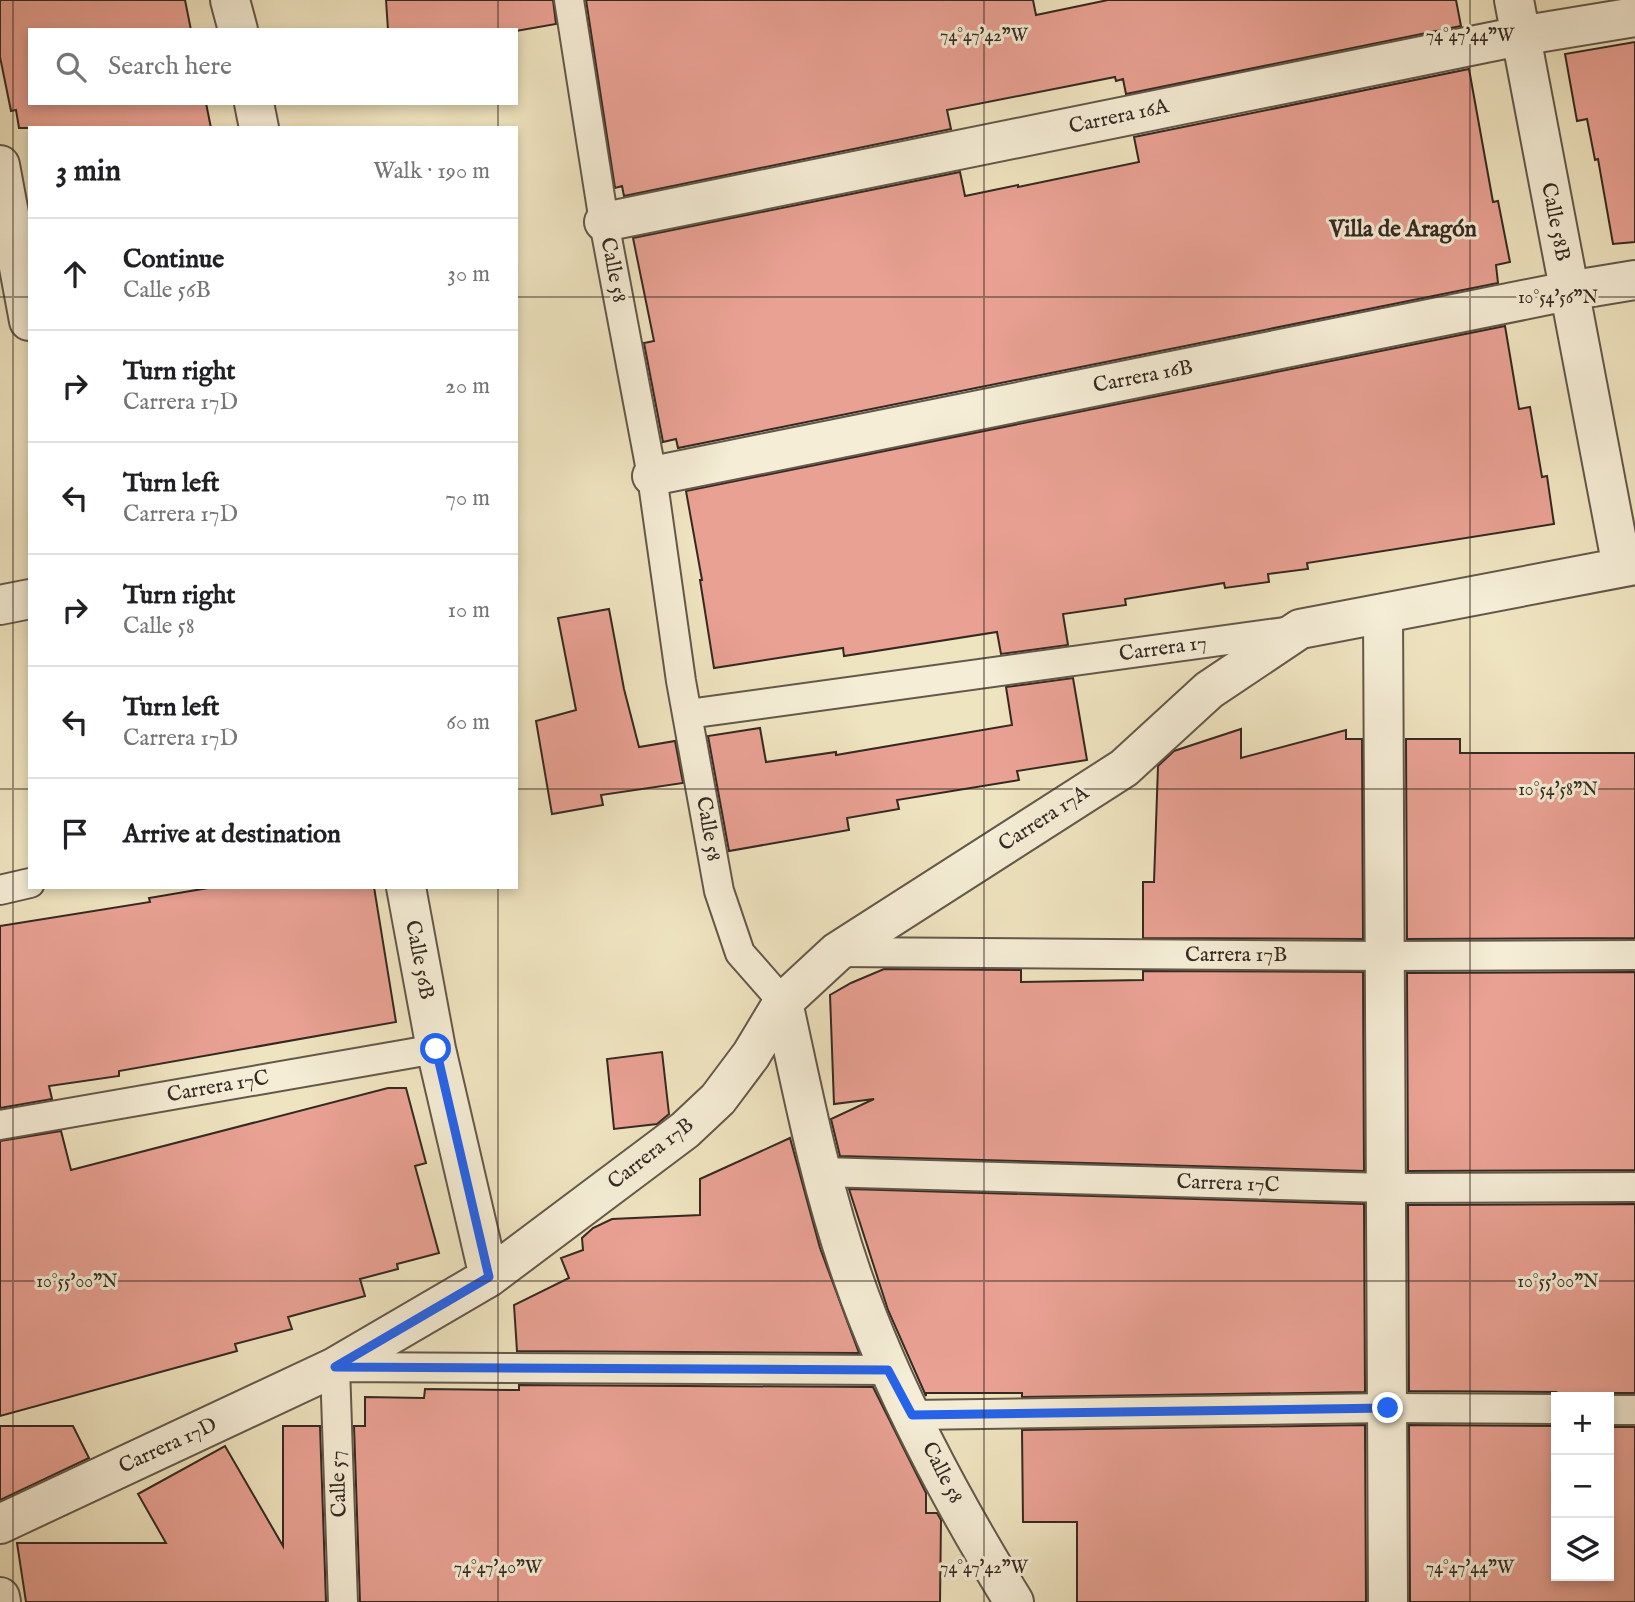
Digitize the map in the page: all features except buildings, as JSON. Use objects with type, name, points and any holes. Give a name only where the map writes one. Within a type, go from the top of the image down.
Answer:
[{"type":"street","points":[[230,0],[237,28]]},
{"type":"street","name":"Carrera 16A","points":[[604,222],[1517,18],[1635,17]]},
{"type":"street","name":"Calle 58B","points":[[1517,18],[1568,291],[1629,566]]},
{"type":"street","points":[[254,105],[259,126]]},
{"type":"street","points":[[0,165],[28,316]]},
{"type":"street","name":"Carrera 16B","points":[[652,476],[1568,291],[1635,280]]},
{"type":"street","points":[[0,326],[28,321]]},
{"type":"street","name":"Carrera 17","points":[[1300,629],[1629,566]]},
{"type":"street","points":[[0,605],[28,599]]},
{"type":"street","points":[[1383,613],[1388,1602]]},
{"type":"street","name":"Carrera 17A","points":[[783,1002],[838,952],[1124,768],[1209,690],[1300,629]]},
{"type":"street","name":"Calle 56B","points":[[406,889],[436,1049],[489,1277]]},
{"type":"street","name":"Calle 58","points":[[783,1002],[821,1172],[852,1274],[888,1370],[976,1539],[1014,1602]]},
{"type":"street","name":"Carrera 17B","points":[[489,1277],[685,1130],[718,1099],[751,1055],[783,1002]]},
{"type":"street","name":"Carrera 17D","points":[[0,1524],[335,1367],[489,1277]]},
{"type":"lane","name":"Calle 58","points":[[569,0],[604,222],[652,476],[681,681],[719,891],[740,953],[783,1002]]},
{"type":"lane","name":"Carrera 17","points":[[688,715],[1300,629]]},
{"type":"lane","points":[[0,890],[28,883]]},
{"type":"lane","name":"Carrera 17B","points":[[838,952],[1635,955]]},
{"type":"lane","name":"Carrera 17C","points":[[0,1125],[436,1049]]},
{"type":"lane","name":"Carrera 17C","points":[[821,1172],[1387,1188],[1635,1187]]},
{"type":"lane","name":"Carrera 17D","points":[[335,1367],[888,1370]]},
{"type":"lane","name":"Calle 57","points":[[335,1367],[343,1602]]},
{"type":"lane","points":[[912,1415],[1388,1408],[1551,1409]]},
{"type":"lane","points":[[1614,1409],[1635,1410]]},
{"type":"district","name":"Villa de Aragón","points":[[1403,229]]},
{"type":"route","points":[[436,1049],[489,1277],[335,1367],[888,1370],[912,1415],[1388,1408]]}]
